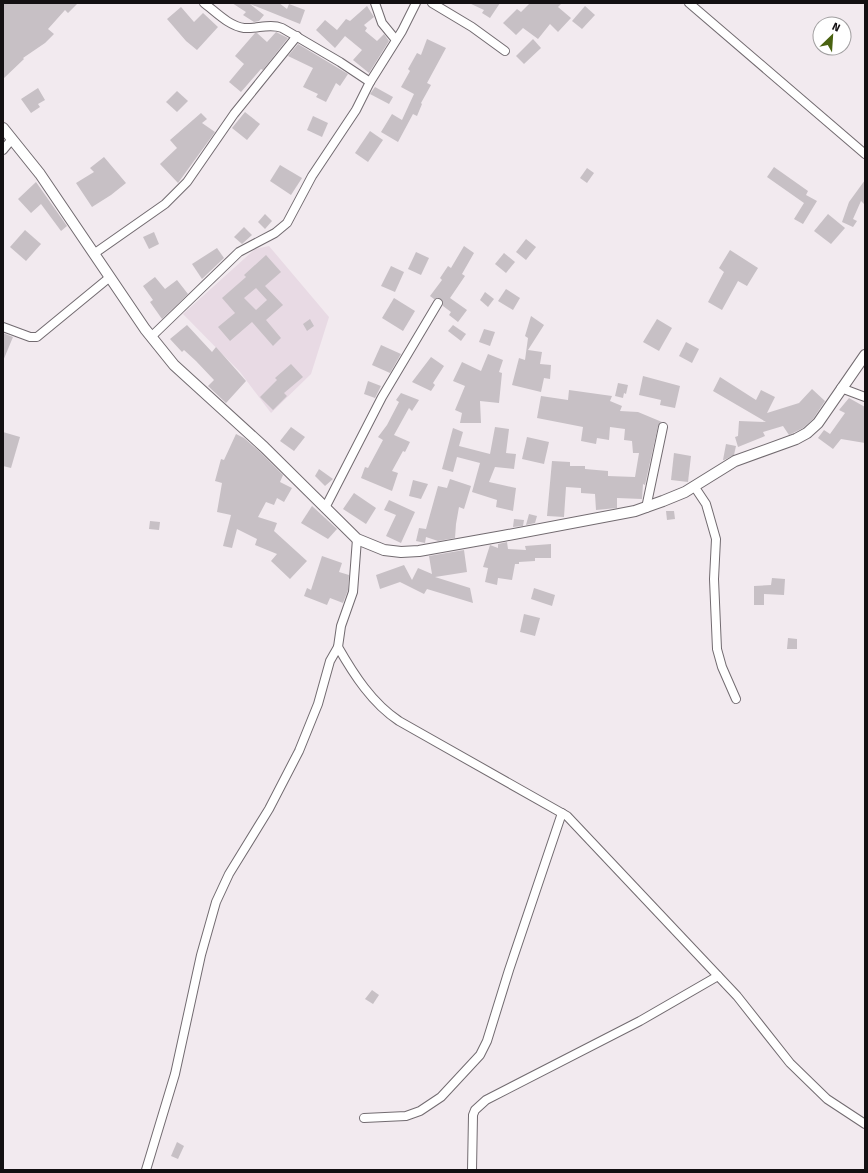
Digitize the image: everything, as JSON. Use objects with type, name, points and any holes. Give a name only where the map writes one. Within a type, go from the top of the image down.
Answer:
[{"type":"street","points":[[204,3],[226,20],[237,26],[245,28],[278,26],[297,36],[370,82]]},
{"type":"street","points":[[375,3],[382,23],[396,40]]},
{"type":"street","points":[[151,337],[239,252],[276,233],[287,223],[312,176],[356,110],[370,82],[396,40],[416,3]]},
{"type":"street","points":[[432,3],[472,26],[505,51]]},
{"type":"street","points":[[689,3],[865,154]]},
{"type":"street","points":[[95,253],[165,204],[187,182],[234,114],[297,36]]},
{"type":"street","points":[[3,128],[40,174],[151,337],[174,365],[264,448],[357,539],[384,550],[401,552],[419,551],[646,508],[685,492],[736,461],[790,442],[807,433],[818,423],[865,355]]},
{"type":"street","points":[[3,150],[12,139]]},
{"type":"street","points":[[3,327],[30,337],[37,337],[110,277]]},
{"type":"street","points":[[325,508],[382,397],[438,303]]},
{"type":"street","points":[[841,388],[865,397]]},
{"type":"street","points":[[646,508],[663,427]]},
{"type":"street","points":[[694,486],[706,504],[716,539],[714,579],[717,649],[722,667],[736,699]]},
{"type":"street","points":[[146,1170],[175,1074],[201,955],[216,902],[229,874],[269,809],[299,751],[318,704],[330,662],[338,647],[341,626],[353,592],[357,539]]},
{"type":"street","points":[[338,647],[374,700],[385,712],[562,813],[737,996],[790,1063],[827,1099],[865,1124]]},
{"type":"street","points":[[364,1118],[406,1116],[420,1111],[441,1097],[480,1055],[487,1041],[562,813]]},
{"type":"street","points":[[472,1170],[473,1115],[475,1110],[486,1100],[640,1022],[718,976]]},
{"type":"shaded area","points":[[269,246],[329,317],[311,374],[271,413],[240,372],[183,314],[255,249]]},
{"type":"building","points":[[3,3],[78,3],[68,13],[65,10],[48,29],[54,34],[45,43],[23,58],[24,59],[3,79]]},
{"type":"building","points":[[232,3],[279,3],[287,9],[289,4],[305,10],[300,24],[250,4],[264,15],[259,21],[254,22],[243,15],[246,12]]},
{"type":"building","points":[[469,3],[500,3],[490,18],[482,13],[484,10]]},
{"type":"building","points":[[530,3],[562,3],[558,7],[571,18],[558,32],[550,24],[538,39],[523,28],[516,35],[503,23],[517,9],[521,12]]},
{"type":"building","points":[[367,6],[374,17],[364,25],[367,28],[365,31],[377,41],[384,34],[389,41],[369,73],[353,60],[362,50],[345,36],[335,48],[316,30],[325,20],[337,30],[346,19],[350,21]]},
{"type":"building","points":[[585,6],[595,15],[582,29],[572,21]]},
{"type":"building","points":[[181,7],[194,22],[203,13],[218,27],[197,50],[186,41],[167,19]]},
{"type":"building","points":[[276,32],[288,38],[263,70],[261,69],[241,92],[229,82],[244,64],[235,56],[255,33],[267,42]]},
{"type":"building","points":[[427,39],[446,48],[427,83],[431,85],[421,103],[422,104],[417,116],[413,114],[398,142],[381,132],[392,114],[402,120],[414,94],[401,87],[410,71],[408,69],[417,53],[421,55]]},
{"type":"building","points":[[533,39],[541,48],[524,64],[516,56]]},
{"type":"building","points":[[298,44],[348,74],[340,86],[336,83],[326,102],[316,97],[318,94],[303,87],[313,68],[288,56]]},
{"type":"building","points":[[375,87],[393,97],[389,104],[370,94]]},
{"type":"building","points":[[38,88],[45,100],[38,104],[40,107],[31,113],[21,99]]},
{"type":"building","points":[[177,91],[188,101],[177,112],[166,102]]},
{"type":"building","points":[[245,112],[260,124],[247,140],[232,128]]},
{"type":"building","points":[[201,113],[207,119],[202,123],[215,132],[178,183],[160,164],[177,148],[170,140]]},
{"type":"building","points":[[313,116],[328,123],[322,137],[307,130]]},
{"type":"building","points":[[370,131],[383,140],[368,162],[355,153]]},
{"type":"building","points":[[104,157],[126,183],[92,207],[76,183],[94,172],[90,168]]},
{"type":"building","points":[[280,165],[302,178],[291,195],[270,181]]},
{"type":"building","points":[[774,167],[808,191],[806,195],[817,201],[803,224],[794,219],[804,203],[767,177]]},
{"type":"building","points":[[587,168],[594,173],[587,183],[580,178]]},
{"type":"building","points":[[865,180],[865,205],[861,201],[853,219],[857,221],[853,227],[842,222],[849,202]]},
{"type":"building","points":[[36,182],[67,226],[61,231],[41,204],[31,213],[18,199]]},
{"type":"building","points":[[265,214],[272,221],[265,229],[258,222]]},
{"type":"building","points":[[828,214],[845,228],[831,244],[814,231]]},
{"type":"building","points":[[244,227],[252,235],[242,244],[234,237]]},
{"type":"building","points":[[25,230],[41,244],[26,261],[10,247]]},
{"type":"building","points":[[154,232],[159,244],[149,249],[143,237]]},
{"type":"building","points":[[526,239],[536,247],[526,260],[516,252]]},
{"type":"building","points":[[464,246],[474,253],[462,274],[465,276],[450,298],[467,310],[458,322],[449,315],[451,312],[443,306],[441,299],[434,299],[430,296],[442,280],[440,278],[448,266],[451,268]]},
{"type":"building","points":[[217,248],[224,258],[202,279],[192,264]]},
{"type":"building","points":[[730,250],[758,268],[747,286],[738,281],[722,310],[708,302],[724,272],[719,268]]},
{"type":"building","points":[[416,252],[429,258],[421,275],[408,269]]},
{"type":"building","points":[[504,253],[515,262],[506,273],[495,264]]},
{"type":"building","points":[[266,255],[281,272],[265,286],[283,305],[266,320],[281,338],[273,346],[252,322],[230,341],[218,327],[235,313],[222,298],[246,277],[244,275]],"holes":[[[256,288],[267,300],[256,310],[244,298]]]},
{"type":"building","points":[[391,266],[404,272],[395,292],[381,286]]},
{"type":"building","points":[[155,277],[165,289],[177,280],[188,294],[162,319],[150,302],[153,300],[143,286]]},
{"type":"building","points":[[506,289],[520,298],[513,310],[498,301]]},
{"type":"building","points":[[485,292],[494,299],[488,307],[480,300]]},
{"type":"building","points":[[394,298],[415,311],[403,331],[382,318]]},
{"type":"building","points":[[531,316],[544,325],[528,350],[542,352],[540,364],[551,365],[550,379],[544,378],[541,392],[512,385],[519,358],[525,360],[528,338],[525,336]]},
{"type":"building","points":[[310,319],[314,326],[307,331],[303,324]]},
{"type":"building","points":[[657,319],[672,328],[659,351],[643,342]]},
{"type":"building","points":[[187,325],[212,352],[216,347],[246,381],[226,403],[208,386],[214,380],[196,361],[184,350],[182,352],[170,339]]},
{"type":"building","points":[[453,325],[466,334],[461,341],[448,331]]},
{"type":"building","points":[[484,329],[495,332],[490,346],[479,342]]},
{"type":"building","points":[[3,333],[13,337],[3,361]]},
{"type":"building","points":[[686,342],[699,349],[692,363],[679,356]]},
{"type":"building","points":[[381,345],[401,354],[390,373],[372,365]]},
{"type":"building","points":[[488,354],[503,360],[499,372],[502,373],[499,403],[480,401],[481,423],[460,423],[462,413],[455,410],[465,386],[453,381],[462,362],[481,371]]},
{"type":"building","points":[[431,357],[444,366],[433,383],[435,385],[431,391],[412,382]]},
{"type":"building","points":[[291,364],[303,377],[284,393],[287,396],[273,410],[260,397],[277,380],[275,378]]},
{"type":"building","points":[[643,376],[680,386],[675,408],[660,405],[661,400],[639,395]]},
{"type":"building","points":[[720,377],[756,400],[761,390],[775,397],[767,413],[799,403],[812,389],[825,401],[813,419],[803,428],[789,435],[783,426],[763,432],[765,436],[738,447],[735,437],[738,436],[739,421],[766,422],[713,391]]},
{"type":"building","points":[[368,381],[381,386],[375,398],[364,394]]},
{"type":"building","points":[[618,383],[628,385],[626,394],[624,393],[623,398],[615,396]]},
{"type":"building","points":[[569,390],[612,396],[610,401],[622,406],[620,411],[638,412],[662,422],[658,426],[645,485],[643,484],[642,499],[617,498],[617,508],[596,510],[595,494],[581,493],[581,488],[566,487],[564,517],[547,516],[552,461],[570,462],[570,466],[585,466],[585,469],[608,471],[608,476],[635,477],[639,453],[633,453],[632,441],[624,440],[625,429],[610,427],[609,440],[597,438],[596,444],[581,441],[583,427],[537,418],[541,396],[568,400]]},
{"type":"building","points":[[401,393],[419,400],[412,411],[409,408],[394,435],[410,442],[405,452],[403,451],[392,471],[398,473],[392,491],[361,478],[365,467],[368,468],[383,440],[378,437],[387,425],[399,402],[396,400]]},
{"type":"building","points":[[849,398],[865,407],[865,443],[841,439],[833,449],[818,438],[824,430],[830,434],[845,413],[839,410]]},
{"type":"building","points":[[291,427],[305,437],[294,451],[280,441]]},
{"type":"building","points":[[495,427],[509,429],[506,453],[516,454],[514,469],[495,467],[489,482],[516,488],[513,511],[496,507],[497,500],[472,492],[480,463],[457,457],[453,472],[442,469],[453,428],[463,432],[459,446],[490,454]]},
{"type":"building","points":[[3,432],[20,437],[11,468],[3,466]]},
{"type":"building","points":[[236,434],[244,438],[283,475],[280,482],[292,488],[284,502],[277,498],[274,505],[266,502],[258,517],[277,523],[274,531],[307,561],[290,579],[271,561],[277,554],[255,545],[257,539],[237,529],[232,548],[223,546],[231,515],[217,512],[222,483],[215,481],[221,459],[224,460]]},
{"type":"building","points":[[527,437],[549,442],[544,464],[522,459]]},
{"type":"building","points":[[726,444],[736,446],[734,455],[723,460]]},
{"type":"building","points":[[674,453],[691,456],[688,482],[671,480]]},
{"type":"building","points":[[319,469],[333,479],[325,486],[315,476]]},
{"type":"building","points":[[450,479],[471,486],[464,509],[459,507],[455,538],[438,541],[426,537],[425,543],[416,541],[419,528],[426,529],[438,486],[447,488]]},
{"type":"building","points":[[413,480],[428,484],[421,499],[409,496]]},
{"type":"building","points":[[354,493],[376,508],[366,524],[343,509]]},
{"type":"building","points":[[389,500],[415,512],[401,543],[386,536],[396,515],[384,510]]},
{"type":"building","points":[[312,506],[337,529],[328,539],[301,523]]},
{"type":"building","points":[[666,511],[674,511],[675,519],[667,520]]},
{"type":"building","points":[[529,514],[537,516],[535,523],[526,525]]},
{"type":"building","points":[[514,519],[524,520],[523,526],[513,527]]},
{"type":"building","points":[[150,521],[160,522],[159,530],[149,529]]},
{"type":"building","points":[[507,542],[508,549],[526,550],[525,546],[551,544],[551,558],[535,558],[535,561],[519,562],[519,564],[515,564],[512,580],[498,578],[497,585],[485,582],[488,568],[483,567],[490,545],[498,548],[498,544]]},
{"type":"building","points":[[464,550],[467,572],[435,577],[470,588],[473,603],[427,589],[424,594],[400,582],[380,589],[376,575],[404,565],[412,580],[418,568],[432,574],[429,556]]},
{"type":"building","points":[[322,556],[342,563],[339,572],[349,575],[348,590],[343,603],[330,598],[327,605],[304,596],[307,588],[311,590]]},
{"type":"building","points":[[772,578],[785,579],[784,595],[764,594],[764,605],[754,605],[754,586],[771,585]]},
{"type":"building","points":[[534,588],[555,595],[552,606],[531,599]]},
{"type":"building","points":[[524,614],[540,618],[535,636],[520,632]]},
{"type":"building","points":[[788,638],[797,639],[797,649],[787,649]]},
{"type":"building","points":[[372,990],[379,995],[373,1004],[365,999]]},
{"type":"building","points":[[177,1142],[184,1146],[178,1159],[171,1156]]}]
